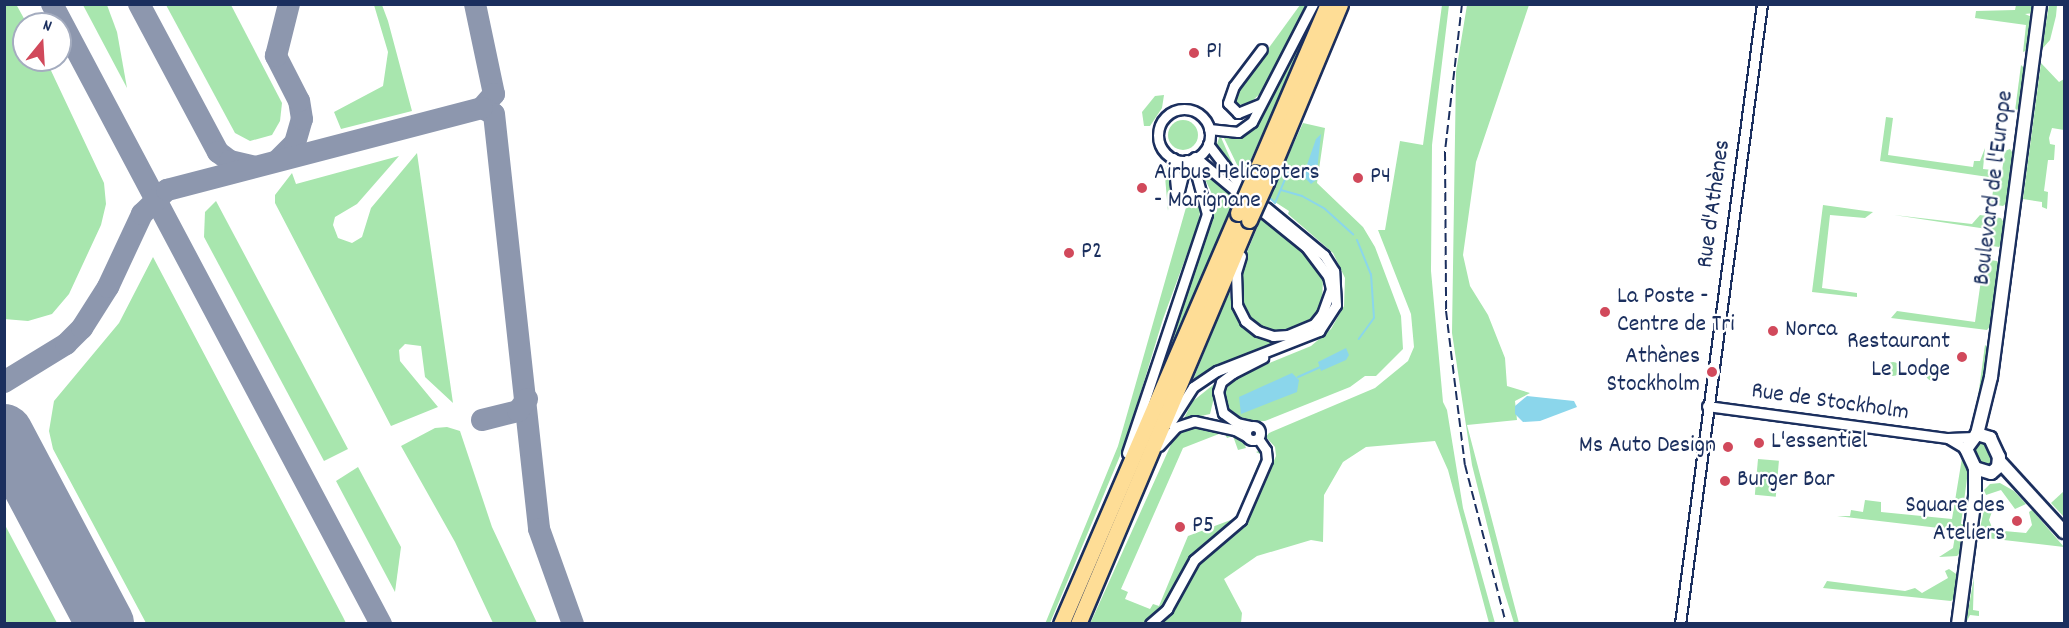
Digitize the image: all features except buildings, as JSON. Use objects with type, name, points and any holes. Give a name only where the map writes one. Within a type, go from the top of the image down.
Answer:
[{"type":"highway","points":[[1078,624],[1244,220],[1328,4]]},
{"type":"highway","points":[[1260,178],[1340,4]]},
{"type":"highway","points":[[1061,624],[1244,220]]},
{"type":"street","points":[[1209,129],[1232,132],[1244,129],[1252,122],[1313,4]]},
{"type":"street","name":"Rue d'Athènes","points":[[1680,624],[1707,406],[1762,4]]},
{"type":"street","name":"Boulevard de l'Europe","points":[[1966,449],[1980,436],[1991,377],[2040,4]]},
{"type":"street","points":[[1262,49],[1234,86],[1228,103],[1238,113],[1246,113],[1262,103]]},
{"type":"street","points":[[1191,110],[1202,117],[1209,129],[1208,144],[1239,190],[1191,159],[1173,158],[1161,148],[1158,137],[1160,124],[1169,114],[1191,110]]},
{"type":"street","points":[[1173,158],[1177,198],[1191,159],[1208,144]]},
{"type":"street","points":[[1080,579],[1124,464],[1207,214],[1191,159]]},
{"type":"street","points":[[1091,591],[1160,447],[1193,387],[1217,371],[1319,331],[1336,305],[1338,288],[1334,272],[1323,255],[1265,210],[1306,247],[1328,276],[1328,303],[1314,324],[1301,332],[1273,336],[1245,321],[1234,290],[1244,220]]},
{"type":"street","points":[[1160,447],[1180,424],[1203,421],[1212,416],[1218,402],[1221,382],[1270,352]]},
{"type":"street","points":[[1150,624],[1167,609],[1194,560],[1241,520],[1267,460],[1266,450],[1258,438],[1259,428],[1231,420],[1218,402]]},
{"type":"street","name":"Rue de Stockholm","points":[[1707,406],[1948,438],[1980,436]]},
{"type":"street","points":[[1203,421],[1252,440],[1258,438]]},
{"type":"street","points":[[1246,436],[1250,426]]},
{"type":"street","points":[[1980,436],[2000,462],[2064,532]]},
{"type":"street","name":"Rue de Stockholm","points":[[1948,438],[1966,449]]},
{"type":"street","points":[[1958,624],[1975,497],[1975,468],[1966,449]]},
{"type":"street","points":[[1975,497],[1989,473],[2000,462]]},
{"type":"street","points":[[1975,468],[2003,476],[2027,491]]},
{"type":"green space","points":[[16,4],[20,12],[12,12],[12,72],[52,72],[104,183],[106,204],[101,225],[69,294],[52,314],[28,321],[4,319],[4,5]]},
{"type":"green space","points":[[83,5],[107,5],[117,32],[127,88]]},
{"type":"green space","points":[[166,5],[231,5],[282,103],[280,121],[272,135],[250,141],[235,133]]},
{"type":"green space","points":[[374,5],[382,5],[388,21],[412,111],[341,129],[334,112],[383,86],[388,52]]},
{"type":"green space","points":[[1300,5],[1307,5],[1265,89],[1249,104],[1236,105],[1234,98],[1238,90]]},
{"type":"green space","points":[[1316,5],[1320,5],[1243,177],[1223,136],[1244,135],[1257,124]]},
{"type":"green space","points":[[1442,5],[1449,5],[1432,145],[1431,271],[1443,402],[1447,410],[1463,508],[1495,623],[1489,623],[1448,470],[1435,441],[1366,447],[1343,462],[1324,495],[1323,542],[1311,540],[1257,556],[1224,579],[1242,613],[1241,623],[1157,624],[1171,612],[1199,562],[1246,523],[1276,456],[1275,447],[1266,437],[1269,433],[1375,388],[1408,361],[1414,347],[1411,314],[1378,230],[1385,230],[1400,141],[1423,145]]},
{"type":"green space","points":[[1467,5],[1529,5],[1476,162],[1463,255],[1470,286],[1488,315],[1505,358],[1507,386],[1530,393],[1515,401],[1517,420],[1467,425],[1519,623],[1514,623],[1503,588],[1472,465],[1452,333],[1456,72]]},
{"type":"green space","points":[[2016,5],[2036,5],[2035,13],[2025,14],[2034,18],[2030,49],[2023,52],[2026,25],[1975,18],[1976,11],[2015,10]]},
{"type":"green space","points":[[2049,5],[2057,5],[2056,16],[2050,40],[2042,49]]},
{"type":"green space","points":[[2041,63],[2059,82],[2064,79],[2064,130],[2052,128],[2049,138],[2050,144],[2055,145],[2054,160],[2048,160],[2044,191],[2048,192],[2047,209],[2042,207],[2042,202],[2023,199]]},
{"type":"green space","points":[[2021,65],[2025,69],[2020,108],[2015,111]]},
{"type":"green space","points":[[1164,95],[1162,108],[1150,126],[1144,126],[1142,112],[1155,96]]},
{"type":"green space","points":[[1886,117],[1893,118],[1888,155],[1973,167],[1974,161],[1980,161],[1985,148],[1983,169],[2002,171],[2005,151],[2010,149],[2016,158],[2010,200],[2003,206],[1991,204],[1995,178],[1880,161]]},
{"type":"green space","points":[[1183,120],[1194,124],[1198,135],[1194,146],[1183,150],[1172,146],[1168,135],[1172,124]]},
{"type":"green space","points":[[1303,123],[1325,128],[1317,183],[1363,227],[1375,247],[1401,316],[1403,349],[1376,376],[1365,376],[1350,387],[1265,421],[1241,422],[1227,413],[1220,401],[1228,380],[1311,346],[1331,329],[1344,306],[1345,278],[1333,253],[1288,214],[1289,211],[1269,198]]},
{"type":"green space","points":[[1220,135],[1234,167],[1232,170],[1216,147]]},
{"type":"green space","points":[[417,153],[453,403],[425,377],[421,346],[405,344],[399,350],[400,361],[438,407],[391,426],[275,203],[275,195],[292,173],[296,184],[399,156],[357,204],[335,217],[333,225],[338,238],[352,243],[362,237],[371,208]]},
{"type":"green space","points":[[1164,165],[1171,177],[1168,211]]},
{"type":"green space","points":[[1208,175],[1236,194],[1162,370],[1159,369],[1213,217],[1211,192],[1204,177]]},
{"type":"green space","points":[[1196,200],[1201,206],[1198,224],[1163,319],[1125,444],[1050,623],[1045,624],[1118,446],[1187,204]]},
{"type":"green space","points":[[216,201],[348,449],[324,461],[204,237],[205,212]]},
{"type":"green space","points":[[1823,205],[1873,212],[1865,218],[1830,215],[1822,288],[1857,293],[1857,297],[1812,292]]},
{"type":"green space","points":[[1894,215],[1972,224],[1980,215],[2001,218],[2006,227],[2004,240],[1999,247],[1986,245],[1987,229]]},
{"type":"green space","points":[[1262,216],[1301,246],[1323,276],[1322,307],[1298,330],[1278,332],[1258,326],[1250,319],[1240,299],[1245,257]]},
{"type":"green space","points":[[153,257],[346,623],[146,623],[53,449],[49,431],[54,401],[119,323]]},
{"type":"green space","points":[[1982,259],[1997,261],[2001,269],[1993,323],[1987,330],[1891,318],[1897,311],[1975,322],[1983,266],[1977,265]]},
{"type":"green space","points":[[1229,291],[1236,314],[1251,332],[1270,340],[1284,341],[1193,380]]},
{"type":"green space","points":[[1985,345],[1990,349],[1988,369],[1975,419]]},
{"type":"green space","points":[[1893,362],[1898,364],[1900,369],[1898,374],[1893,376],[1888,374],[1886,369],[1888,364]]},
{"type":"green space","points":[[1933,367],[1938,369],[1940,374],[1938,379],[1933,381],[1928,379],[1926,374],[1928,369]]},
{"type":"green space","points":[[1218,381],[1210,414],[1183,420],[1193,401]]},
{"type":"green space","points":[[1190,424],[1230,430],[1241,437],[1246,448],[1238,450],[1233,436],[1227,438],[1224,432],[1183,448],[1121,589],[1128,592],[1125,599],[1150,609],[1153,604],[1159,606],[1188,536],[1236,518],[1262,455],[1256,452],[1261,450],[1264,455],[1238,518],[1202,548],[1165,606],[1145,623],[1090,624],[1178,429]]},
{"type":"green space","points":[[447,427],[460,431],[492,527],[537,623],[493,623],[455,542],[401,446],[435,428]]},
{"type":"green space","points":[[1978,442],[1986,444],[1994,458],[1990,467],[1982,465],[1975,451]]},
{"type":"green space","points":[[1962,458],[1968,471],[1961,524],[1966,525],[1963,550],[1957,556],[1939,557],[1953,548],[1956,530],[1837,516],[1850,516],[1851,510],[1863,512],[1865,500],[1881,502],[1881,512],[1952,519]]},
{"type":"green space","points":[[1758,459],[1779,461],[1776,497],[1755,495]]},
{"type":"green space","points":[[358,467],[401,547],[395,592],[336,481]]},
{"type":"green space","points":[[2000,483],[2014,491],[2026,504],[2015,509],[2001,490],[1986,495],[1984,490],[1990,484]]},
{"type":"green space","points":[[2064,491],[2064,517],[2051,503]]},
{"type":"green space","points":[[1986,501],[1994,506],[1989,520],[1993,530],[2026,533],[2032,525],[2029,512],[2032,510],[2064,547],[1978,537]]},
{"type":"green space","points":[[5,525],[57,623],[5,623]]},
{"type":"green space","points":[[1949,569],[1959,576],[1957,596],[1951,601],[1823,588],[1827,581],[1905,591],[1915,588],[1922,593],[1948,578],[1945,571]]},
{"type":"green space","points":[[1974,577],[1973,610],[1979,611],[1979,616],[1970,615],[1966,623]]},
{"type":"water","points":[[1321,134],[1316,180],[1311,184],[1303,176],[1316,139]]},
{"type":"water","points":[[1346,348],[1349,355],[1346,360],[1321,371],[1318,362]]},
{"type":"water","points":[[1292,373],[1299,380],[1297,392],[1241,414],[1239,397]]},
{"type":"water","points":[[1527,396],[1574,401],[1577,407],[1540,421],[1523,422],[1515,414],[1515,406]]},
{"type":"waterway","points":[[1228,161],[1233,168]]},
{"type":"waterway","points":[[1269,197],[1275,203],[1288,172],[1303,176]]},
{"type":"waterway","points":[[1281,190],[1302,196],[1325,209],[1353,234]]},
{"type":"waterway","points":[[1357,240],[1371,274],[1374,318],[1359,339]]},
{"type":"waterway","points":[[1298,377],[1320,367]]},
{"type":"taxiway","points":[[52,4],[381,624]]},
{"type":"taxiway","points":[[139,4],[218,152],[230,161],[252,166]]},
{"type":"taxiway","points":[[278,160],[295,143],[302,119],[299,101],[276,56],[289,4]]},
{"type":"taxiway","points":[[475,4],[494,94],[482,108],[494,114],[539,529],[573,624]]},
{"type":"taxiway","points":[[4,382],[66,344],[82,328],[108,287],[142,214],[167,190],[482,108]]},
{"type":"taxiway","points":[[482,420],[518,411],[527,399]]},
{"type":"runway","points":[[4,433],[105,624]]},
{"type":"railway","points":[[1462,4],[1445,152],[1446,311],[1465,465],[1506,624]]},
{"type":"place","name":"P1","points":[[1194,53]]},
{"type":"place","name":"P4","points":[[1358,178]]},
{"type":"place","name":"Airbus Helicopters - Marignane","points":[[1142,188]]},
{"type":"place","name":"P2","points":[[1069,253]]},
{"type":"place","name":"La Poste - Centre de Tri","points":[[1605,312]]},
{"type":"place","name":"Norca","points":[[1773,331]]},
{"type":"place","name":"Restaurant Le Lodge","points":[[1962,357]]},
{"type":"place","name":"Athènes Stockholm","points":[[1712,372]]},
{"type":"place","name":"L'essentiel","points":[[1759,443]]},
{"type":"place","name":"Ms Auto Design","points":[[1728,447]]},
{"type":"place","name":"Burger Bar","points":[[1725,481]]},
{"type":"place","name":"Square des Ateliers","points":[[2017,521]]},
{"type":"place","name":"P5","points":[[1180,527]]}]
